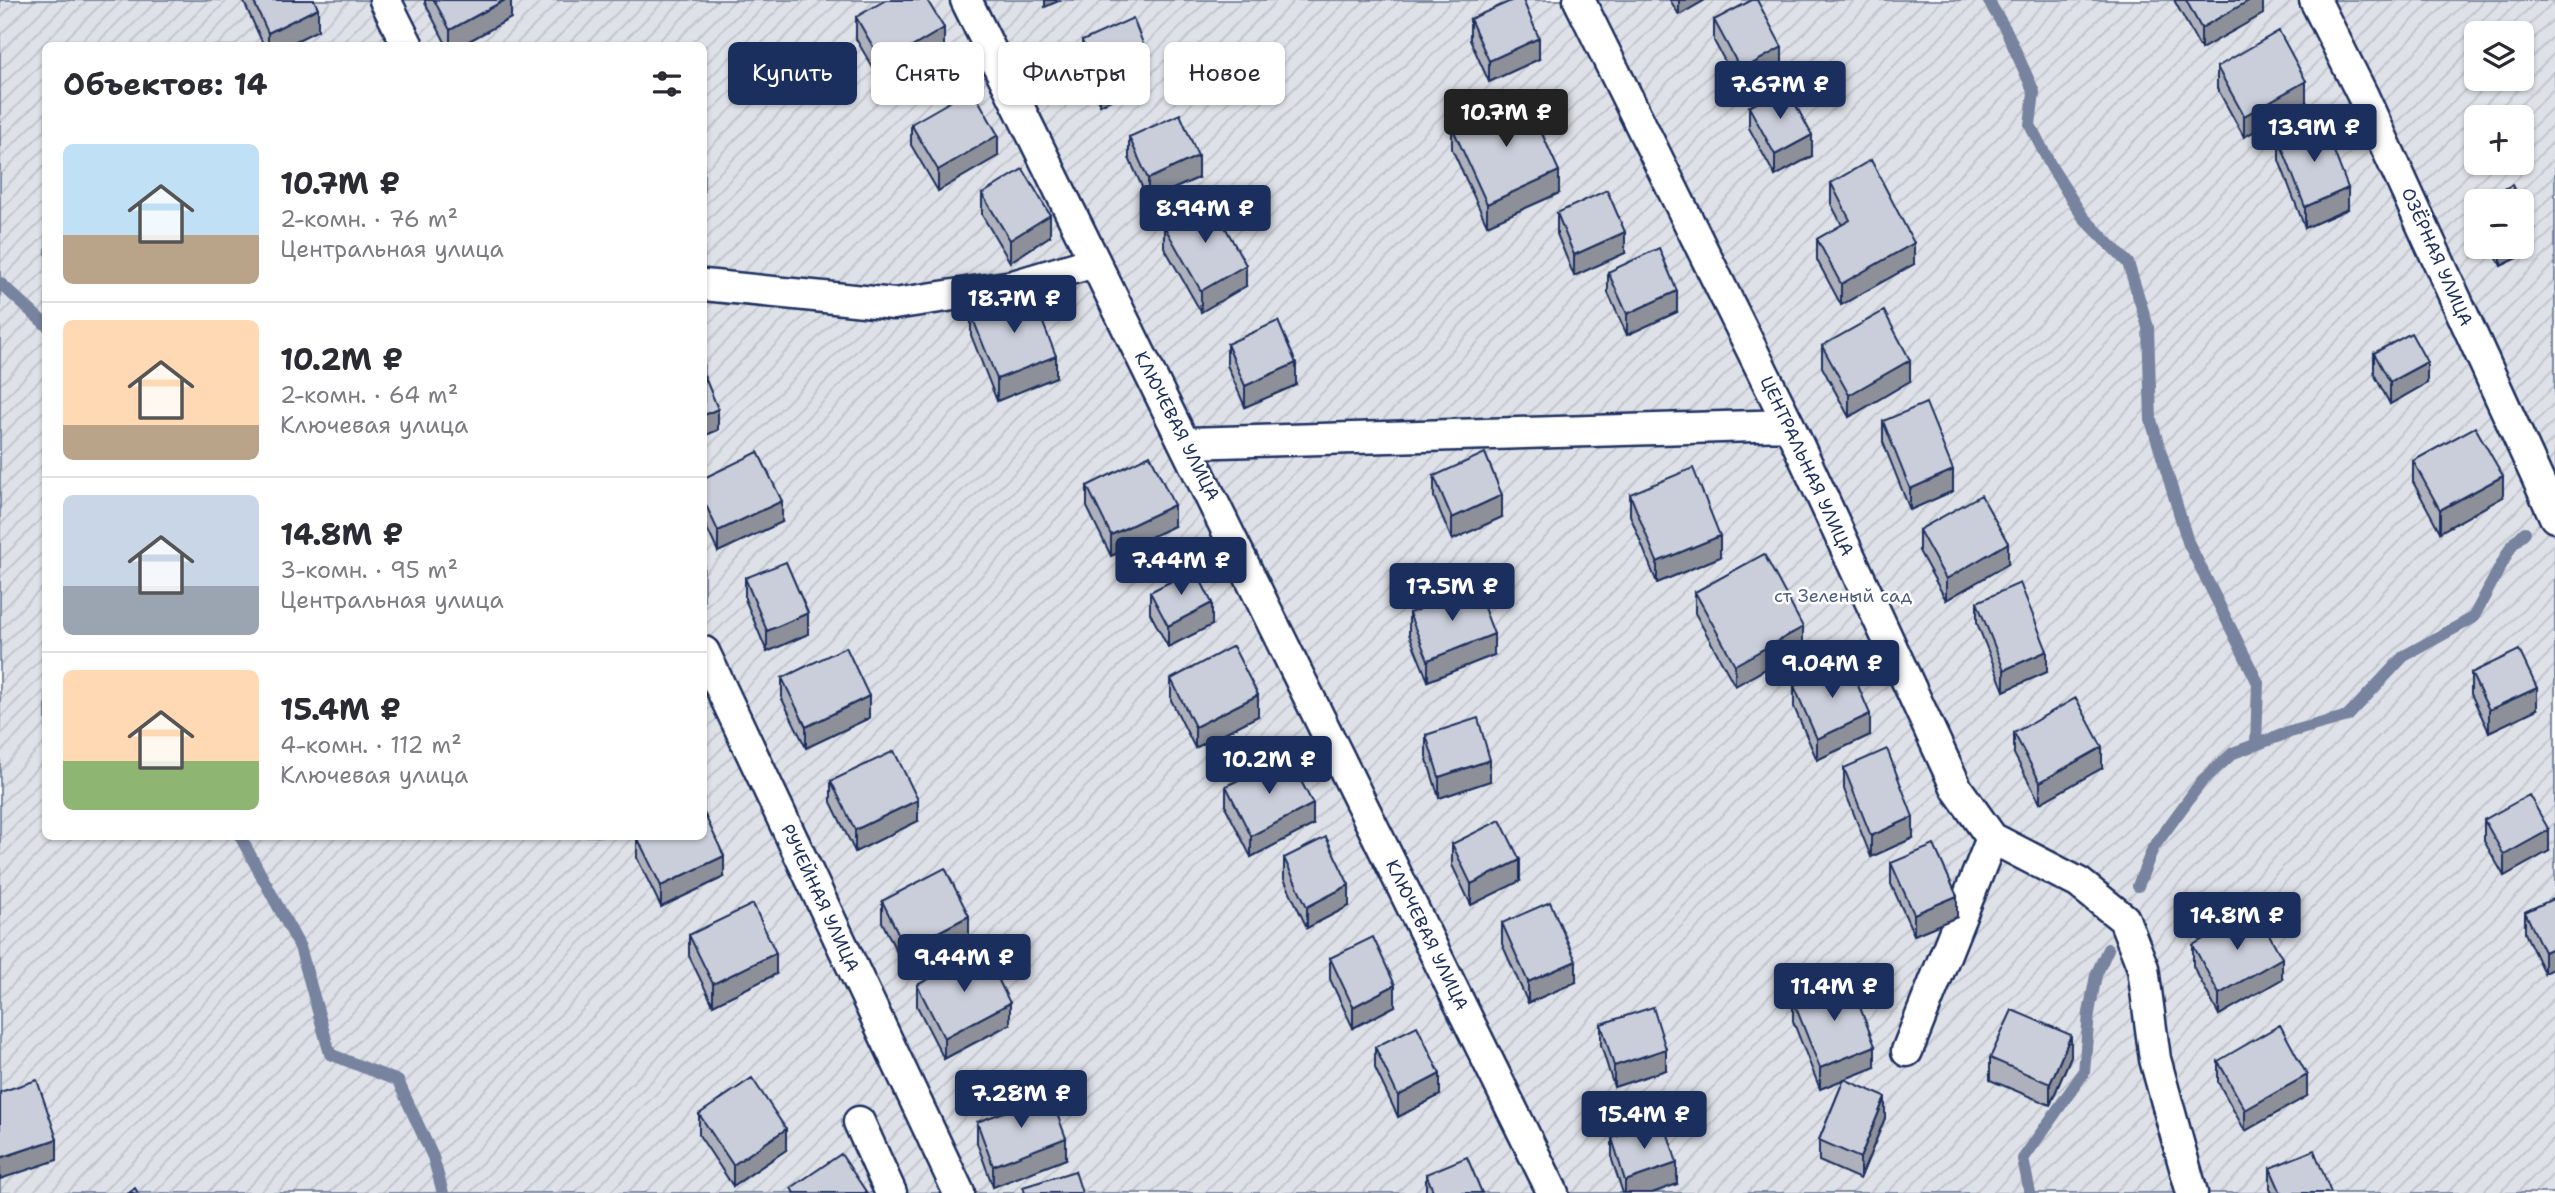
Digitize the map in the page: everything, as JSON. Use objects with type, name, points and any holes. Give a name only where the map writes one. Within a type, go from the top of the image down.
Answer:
[{"type":"street","points":[[385,0],[406,42]]},
{"type":"street","name":"КЛЮЧЕВАЯ УЛИЦА","points":[[966,0],[1094,262],[1187,443],[1553,1193]]},
{"type":"street","name":"ЦЕНТРАЛЬНАЯ УЛИЦА","points":[[1579,0],[1789,425],[1957,789],[1992,838],[2079,883],[2124,919],[2143,968],[2155,1059],[2192,1193]]},
{"type":"street","name":"ОЗЁРНАЯ УЛИЦА","points":[[2315,0],[2363,96],[2555,517]]},
{"type":"street","points":[[707,285],[894,304],[1013,286],[1094,262]]},
{"type":"street","points":[[1187,443],[1789,425]]},
{"type":"street","name":"РУЧЕЙНАЯ УЛИЦА","points":[[707,658],[959,1193]]},
{"type":"street","points":[[1907,1051],[1992,838]]},
{"type":"street","points":[[859,1122],[891,1193]]},
{"type":"green space","name":"ст Зеленый сад","points":[[0,0],[2555,0],[2555,1193],[0,1193]]},
{"type":"building","points":[[253,0],[314,0],[318,8],[268,33]]},
{"type":"building","points":[[434,0],[505,0],[450,30]]},
{"type":"building","points":[[886,0],[927,0],[944,28],[920,42],[871,43],[856,17]]},
{"type":"building","points":[[1513,0],[1523,0],[1539,38],[1489,61],[1470,19]]},
{"type":"building","points":[[1752,0],[1757,0],[1782,47],[1741,70],[1714,20]]},
{"type":"building","points":[[2186,0],[2250,0],[2201,28]]},
{"type":"building","points":[[1133,18],[1142,42],[1082,42]]},
{"type":"building","points":[[2279,31],[2306,81],[2244,116],[2217,67]]},
{"type":"building","points":[[1786,87],[1812,135],[1775,155],[1749,107]]},
{"type":"building","points":[[1524,94],[1559,171],[1487,204],[1452,127]]},
{"type":"building","points":[[944,105],[981,105],[998,135],[938,170],[911,124]]},
{"type":"building","points":[[1180,114],[1198,156],[1148,179],[1129,137]]},
{"type":"building","points":[[2322,120],[2348,188],[2305,207],[2279,139]]},
{"type":"building","points":[[1871,160],[1914,243],[1841,284],[1817,239],[1850,220],[1831,183]]},
{"type":"building","points":[[1023,169],[1050,215],[1010,240],[982,194]]},
{"type":"building","points":[[1607,190],[1625,232],[1574,255],[1557,213]]},
{"type":"building","points":[[1210,200],[1246,265],[1201,291],[1164,226]]},
{"type":"building","points":[[1659,248],[1677,291],[1627,314],[1608,272]]},
{"type":"building","points":[[1030,290],[1056,356],[997,379],[971,314]]},
{"type":"building","points":[[1884,311],[1910,360],[1849,395],[1822,346]]},
{"type":"building","points":[[1278,321],[1296,363],[1245,386],[1227,344]]},
{"type":"building","points":[[2411,333],[2427,362],[2390,382],[2374,353]]},
{"type":"building","points":[[707,382],[718,409],[707,414]]},
{"type":"building","points":[[1926,403],[1953,470],[1910,489],[1883,421]]},
{"type":"building","points":[[2475,427],[2503,476],[2440,510],[2413,461]]},
{"type":"building","points":[[758,452],[782,501],[718,531],[707,507],[707,477]]},
{"type":"building","points":[[1485,453],[1502,495],[1452,518],[1434,476]]},
{"type":"building","points":[[1150,455],[1174,505],[1111,535],[1087,486]]},
{"type":"building","points":[[1693,468],[1720,536],[1657,562],[1630,494]]},
{"type":"building","points":[[1981,495],[2008,543],[1946,579],[1919,530]]},
{"type":"building","points":[[1764,554],[1803,627],[1735,665],[1695,592]]},
{"type":"building","points":[[786,562],[808,613],[767,631],[745,578]]},
{"type":"building","points":[[1195,569],[1212,603],[1168,626],[1150,592]]},
{"type":"building","points":[[2020,583],[2047,651],[2004,670],[1977,602]]},
{"type":"building","points":[[1476,587],[1494,634],[1428,660],[1409,613]]},
{"type":"building","points":[[1233,646],[1258,695],[1195,727],[1171,679]]},
{"type":"building","points":[[846,647],[869,696],[806,727],[782,678]]},
{"type":"building","points":[[2519,650],[2537,688],[2489,710],[2471,673]]},
{"type":"building","points":[[1848,662],[1870,714],[1817,739],[1794,686]]},
{"type":"building","points":[[2076,698],[2102,747],[2040,782],[2014,733]]},
{"type":"building","points":[[1478,718],[1490,760],[1439,777],[1426,735]]},
{"type":"building","points":[[1887,749],[1913,817],[1871,836],[1844,768]]},
{"type":"building","points":[[894,751],[918,800],[855,830],[831,781]]},
{"type":"building","points":[[1288,756],[1313,804],[1251,836],[1226,786]]},
{"type":"building","points":[[2529,795],[2549,830],[2504,855],[2484,820]]},
{"type":"building","points":[[707,819],[724,856],[661,886],[638,840],[707,840]]},
{"type":"building","points":[[1500,820],[1520,860],[1471,884],[1452,844]]},
{"type":"building","points":[[1326,837],[1349,885],[1307,907],[1284,858]]},
{"type":"building","points":[[1934,845],[1957,896],[1914,914],[1891,863]]},
{"type":"building","points":[[945,868],[969,916],[906,949],[882,901]]},
{"type":"building","points":[[2555,898],[2555,947],[2544,952],[2525,912]]},
{"type":"building","points":[[1550,902],[1576,961],[1528,982],[1502,923]]},
{"type":"building","points":[[753,904],[776,953],[713,984],[689,935]]},
{"type":"building","points":[[2255,909],[2282,958],[2219,994],[2193,945]]},
{"type":"building","points":[[1373,937],[1395,985],[1353,1007],[1330,958]]},
{"type":"building","points":[[984,950],[1010,1003],[944,1038],[917,985]]},
{"type":"building","points":[[1849,979],[1875,1046],[1820,1068],[1793,1000]]},
{"type":"building","points":[[1653,1007],[1666,1049],[1614,1066],[1601,1024]]},
{"type":"building","points":[[2012,1010],[2071,1035],[2050,1084],[1990,1058]]},
{"type":"building","points":[[2280,1025],[2307,1075],[2245,1110],[2218,1061]]},
{"type":"building","points":[[1417,1026],[1440,1074],[1398,1096],[1375,1047]]},
{"type":"building","points":[[752,1078],[786,1129],[733,1165],[699,1114]]},
{"type":"building","points":[[1844,1079],[1885,1097],[1860,1158],[1819,1140]]},
{"type":"building","points":[[37,1080],[57,1139],[0,1158],[0,1092]]},
{"type":"building","points":[[1050,1095],[1066,1138],[993,1166],[977,1122]]},
{"type":"building","points":[[1664,1122],[1677,1163],[1625,1181],[1612,1138]]},
{"type":"building","points":[[2314,1150],[2331,1193],[2281,1193],[2270,1168]]},
{"type":"building","points":[[841,1154],[867,1193],[794,1193],[791,1188]]},
{"type":"building","points":[[1467,1157],[1482,1193],[1434,1193],[1426,1174]]},
{"type":"building","points":[[1075,1171],[1082,1193],[1025,1193],[1023,1187]]},
{"type":"waterway","points":[[1988,0],[2007,32],[2034,92],[2030,125],[2052,168],[2083,217],[2128,263],[2148,327],[2151,420],[2188,542],[2258,683],[2256,745]]},
{"type":"waterway","points":[[0,283],[42,321]]},
{"type":"waterway","points":[[2138,886],[2153,848],[2202,781],[2233,753],[2290,732],[2348,716],[2404,656],[2473,618],[2512,545],[2525,532]]},
{"type":"waterway","points":[[242,840],[300,947],[330,1054],[398,1081],[433,1157],[443,1193]]},
{"type":"waterway","points":[[2030,1193],[2023,1159],[2084,1072],[2089,1013],[2096,975],[2108,949]]}]
